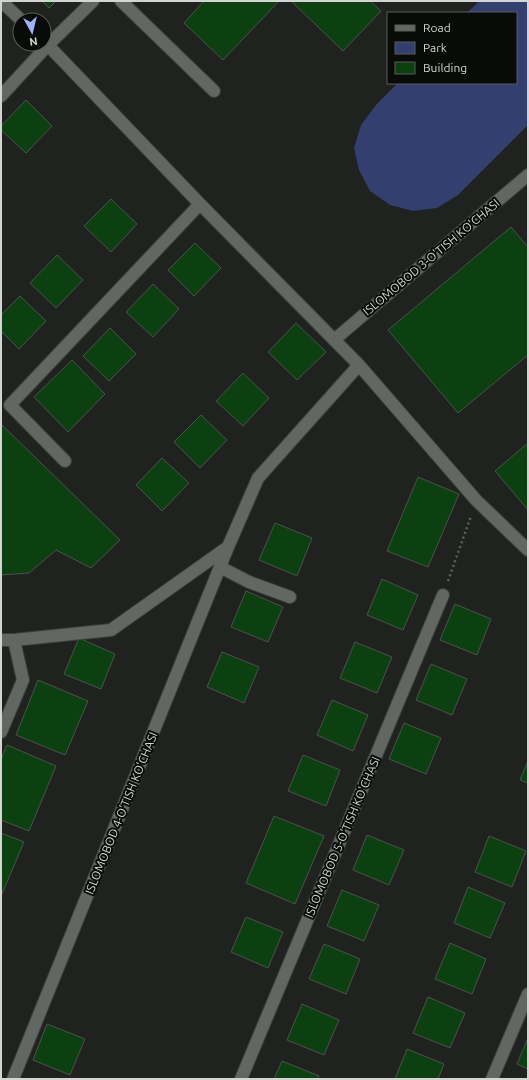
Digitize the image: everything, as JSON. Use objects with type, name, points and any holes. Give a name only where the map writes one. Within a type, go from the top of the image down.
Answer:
[{"type":"street","points":[[1,1],[13,12]]},
{"type":"street","points":[[52,38],[93,1]]},
{"type":"street","points":[[122,1],[214,91]]},
{"type":"street","points":[[52,49],[200,204],[359,365],[476,500],[528,550]]},
{"type":"street","points":[[1,96],[38,52]]},
{"type":"street","name":"ISLOMOBOD 3-O'TISH KO'CHASI","points":[[334,340],[528,175]]},
{"type":"street","points":[[65,461],[10,405],[200,204]]},
{"type":"street","name":"ISLOMOBOD 4-O'TISH KO'CHASI","points":[[13,1079],[228,546],[258,478],[359,365]]},
{"type":"street","points":[[1,640],[111,630],[228,546]]},
{"type":"street","points":[[220,567],[250,582],[290,597]]},
{"type":"street","name":"ISLOMOBOD 5-O'TISH KO'CHASI","points":[[241,1079],[443,595]]},
{"type":"street","points":[[1,732],[23,680],[14,640]]},
{"type":"street","points":[[492,1079],[528,994]]},
{"type":"path","points":[[443,595],[476,500]]},
{"type":"green space","points":[[479,1],[528,1],[528,125],[458,195],[437,208],[413,211],[390,205],[370,191],[359,170],[354,148],[361,125],[376,105],[397,84],[517,84],[517,12],[468,12]]},
{"type":"building","points":[[42,1],[56,1],[49,8]]},
{"type":"building","points":[[204,1],[279,1],[223,60],[184,23]]},
{"type":"building","points":[[291,1],[370,1],[381,11],[343,51]]},
{"type":"building","points":[[26,100],[52,126],[26,153],[1,130],[1,126]]},
{"type":"building","points":[[111,199],[137,224],[111,252],[84,226]]},
{"type":"building","points":[[511,227],[528,247],[528,355],[458,413],[388,330]]},
{"type":"building","points":[[195,243],[221,268],[194,296],[168,270]]},
{"type":"building","points":[[57,255],[83,280],[56,308],[30,283]]},
{"type":"building","points":[[153,284],[179,309],[153,337],[126,312]]},
{"type":"building","points":[[20,296],[46,321],[19,349],[1,331],[1,315]]},
{"type":"building","points":[[296,323],[326,352],[297,380],[268,352]]},
{"type":"building","points":[[110,328],[136,354],[109,381],[83,356]]},
{"type":"building","points":[[72,360],[105,394],[68,432],[34,397]]},
{"type":"building","points":[[243,373],[269,398],[243,426],[216,401]]},
{"type":"building","points":[[201,415],[227,440],[200,468],[174,442]]},
{"type":"building","points":[[1,424],[120,540],[91,568],[56,550],[29,573],[1,575]]},
{"type":"building","points":[[528,443],[528,510],[495,471]]},
{"type":"building","points":[[162,458],[189,483],[162,511],[136,485]]},
{"type":"building","points":[[418,477],[459,494],[428,567],[387,551]]},
{"type":"building","points":[[275,523],[312,538],[297,576],[259,560]]},
{"type":"building","points":[[382,579],[418,595],[403,630],[367,615]]},
{"type":"building","points":[[246,591],[283,607],[268,642],[231,627]]},
{"type":"building","points":[[455,604],[491,619],[477,655],[440,640]]},
{"type":"building","points":[[79,638],[115,654],[101,689],[64,674]]},
{"type":"building","points":[[355,642],[392,657],[377,693],[340,678]]},
{"type":"building","points":[[222,652],[259,667],[244,703],[207,687]]},
{"type":"building","points":[[431,664],[467,679],[452,715],[416,700]]},
{"type":"building","points":[[38,680],[88,701],[65,755],[16,735]]},
{"type":"building","points":[[332,700],[368,715],[353,751],[317,735]]},
{"type":"building","points":[[404,723],[441,738],[426,774],[389,759]]},
{"type":"building","points":[[7,745],[56,766],[29,831],[1,820],[1,759]]},
{"type":"building","points":[[303,755],[340,770],[326,806],[288,791]]},
{"type":"building","points":[[528,761],[528,783],[520,780]]},
{"type":"building","points":[[274,816],[324,836],[295,904],[246,883]]},
{"type":"building","points":[[1,833],[24,842],[1,896]]},
{"type":"building","points":[[367,835],[404,850],[389,885],[353,870]]},
{"type":"building","points":[[489,836],[526,851],[512,887],[475,872]]},
{"type":"building","points":[[468,887],[505,903],[490,938],[454,923]]},
{"type":"building","points":[[342,890],[379,905],[364,941],[327,926]]},
{"type":"building","points":[[246,917],[283,932],[268,968],[231,952]]},
{"type":"building","points":[[450,943],[486,959],[472,994],[435,979]]},
{"type":"building","points":[[324,944],[360,959],[346,994],[309,979]]},
{"type":"building","points":[[428,997],[465,1013],[450,1048],[413,1033]]},
{"type":"building","points":[[302,1004],[339,1020],[324,1055],[287,1040]]},
{"type":"building","points":[[47,1024],[85,1039],[70,1075],[33,1060]]},
{"type":"building","points":[[528,1038],[528,1069],[517,1064]]},
{"type":"building","points":[[407,1049],[444,1064],[438,1079],[395,1079]]},
{"type":"building","points":[[282,1061],[319,1076],[317,1079],[274,1079]]}]
